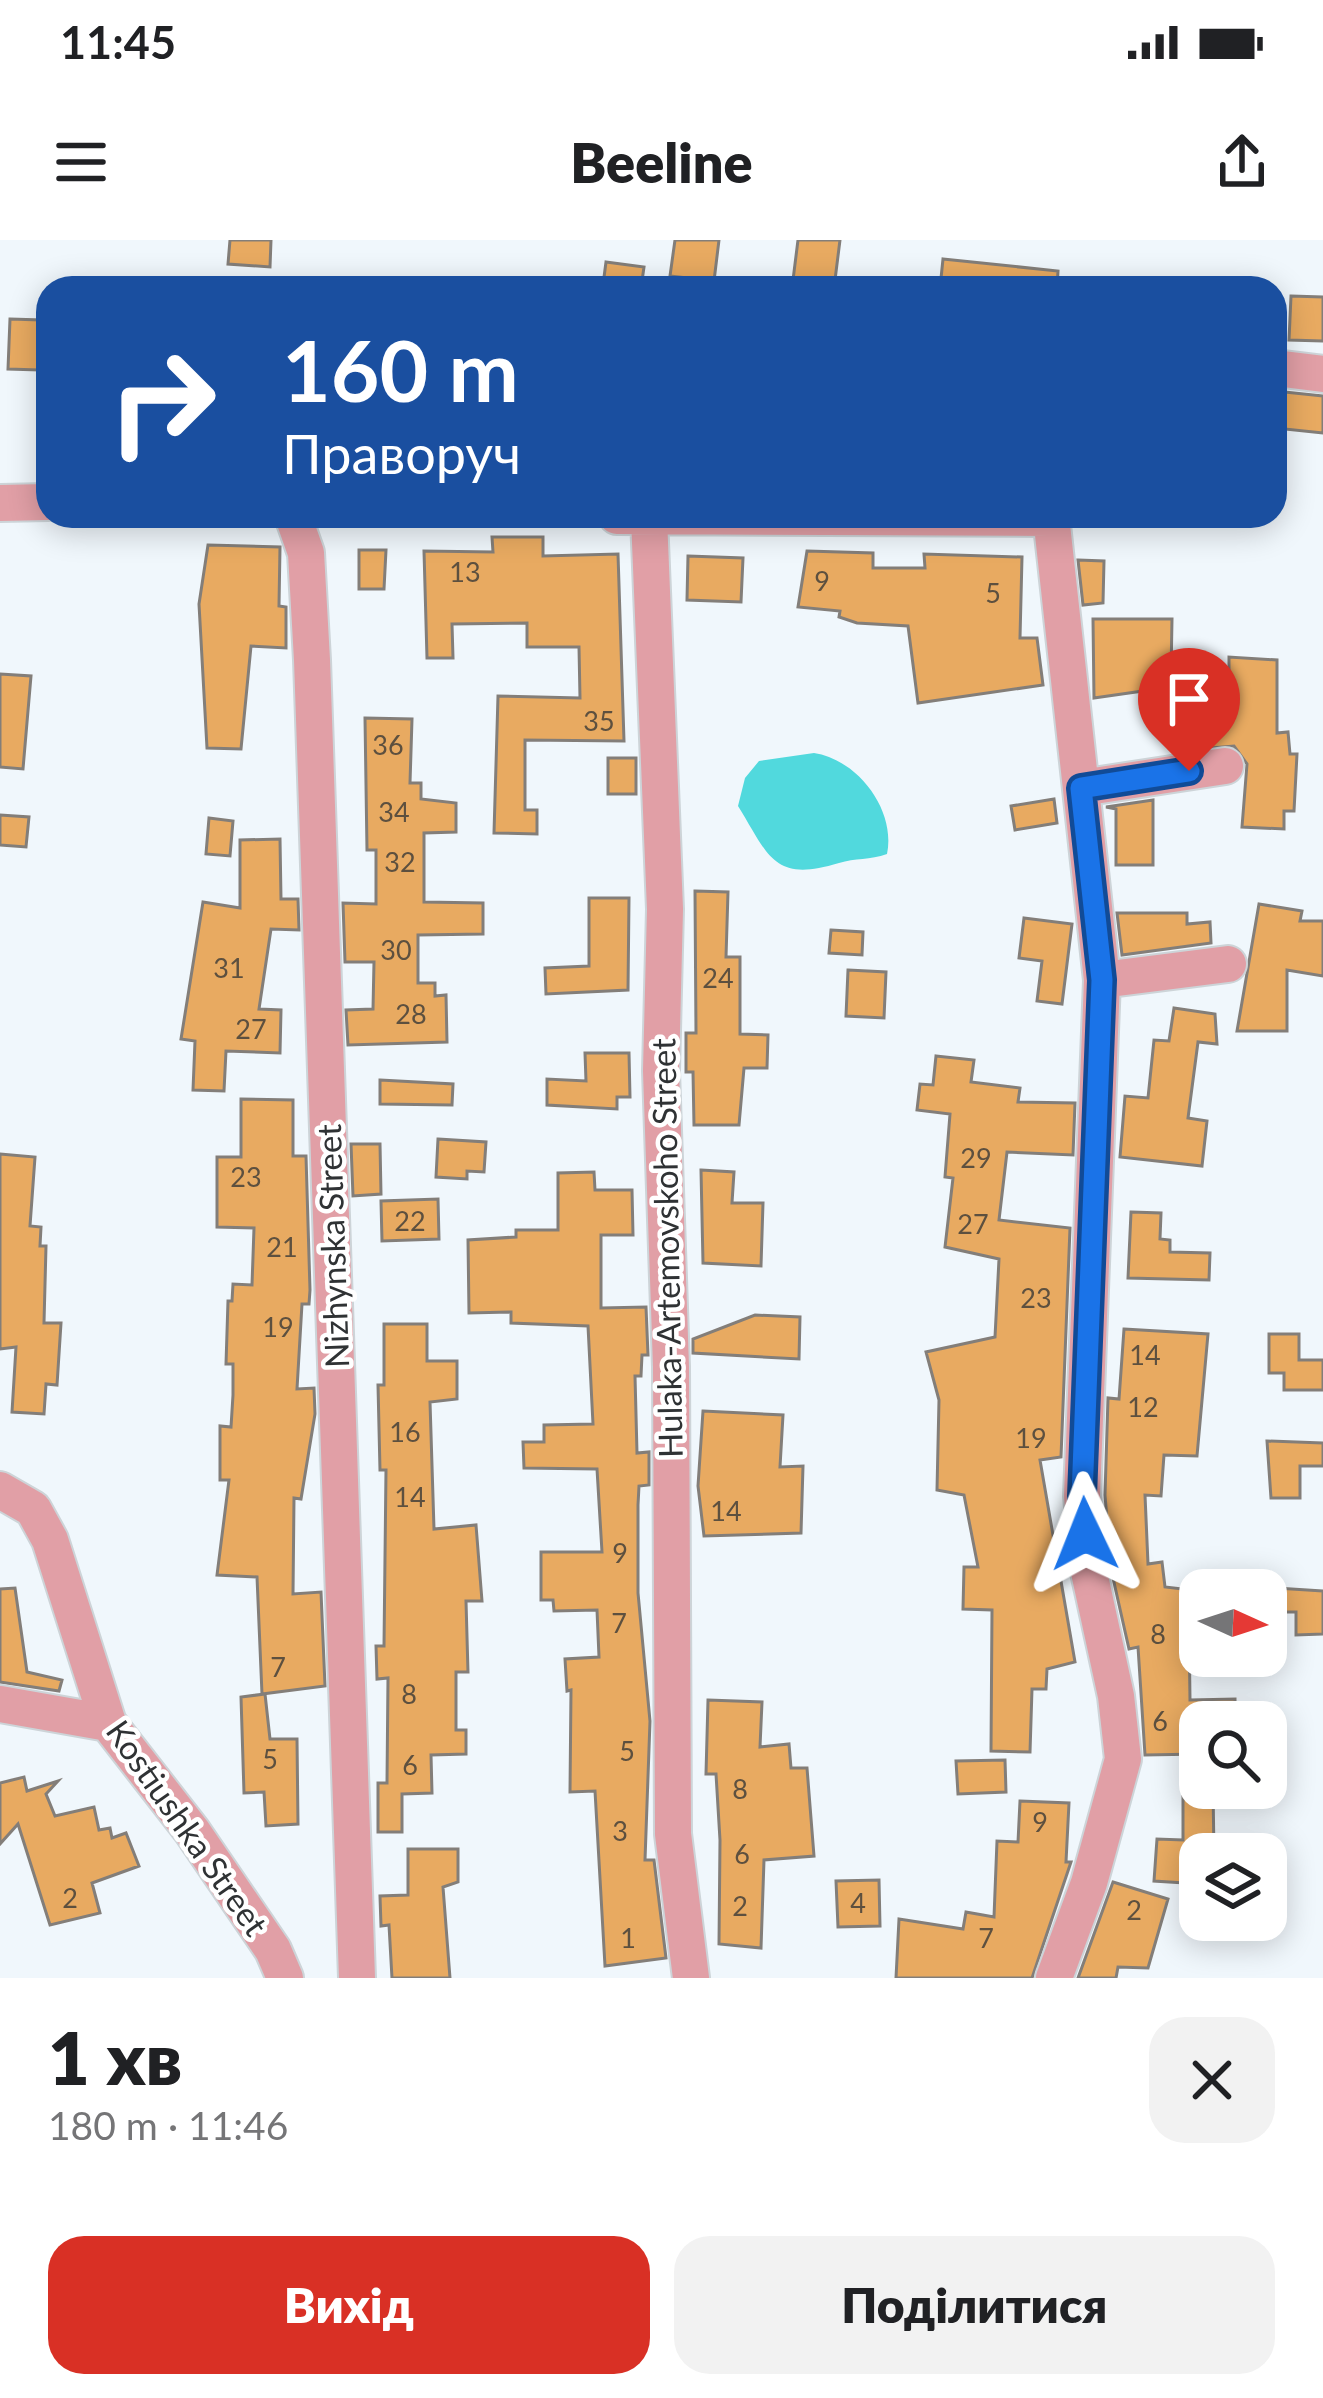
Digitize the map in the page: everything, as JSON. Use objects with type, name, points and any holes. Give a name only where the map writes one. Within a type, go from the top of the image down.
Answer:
[{"type":"street","points":[[1287,370],[1323,374]]},
{"type":"street","points":[[0,503],[36,502]]},
{"type":"street","name":"Nizhynska Street","points":[[297,528],[306,553],[312,660],[356,1978]]},
{"type":"street","name":"Hulaka-Artemovskoho Street","points":[[634,528],[665,909],[661,1071],[671,1366],[673,1834],[691,1978]]},
{"type":"street","points":[[1052,528],[1102,980],[1082,1496],[1089,1573],[1116,1696],[1123,1759],[1089,1882],[1054,1978]]},
{"type":"street","points":[[1081,788],[1225,766]]},
{"type":"street","points":[[1102,980],[1228,964]]},
{"type":"street","name":"Kostiushka Street","points":[[0,1490],[33,1509],[50,1540],[108,1723],[192,1831],[273,1950],[284,1978]]},
{"type":"street","points":[[0,1704],[108,1723]]},
{"type":"water","points":[[814,753],[846,766],[871,790],[886,821],[887,854],[800,870],[775,861],[766,851],[738,806],[745,778],[759,761]]},
{"type":"building","points":[[230,240],[271,240],[270,267],[228,264]]},
{"type":"building","points":[[675,240],[719,240],[715,276],[670,276]]},
{"type":"building","points":[[798,240],[840,240],[836,276],[794,276]]},
{"type":"building","points":[[943,259],[1058,271],[1058,276],[941,276]]},
{"type":"building","points":[[606,262],[644,267],[643,276],[604,276]]},
{"type":"building","points":[[1291,296],[1323,297],[1323,341],[1289,340]]},
{"type":"building","points":[[10,319],[36,320],[36,370],[8,369]]},
{"type":"building","points":[[1287,392],[1323,396],[1323,433],[1287,429]]},
{"type":"building","points":[[492,537],[543,537],[543,556],[618,554],[624,741],[525,740],[525,810],[537,810],[537,834],[494,833],[498,696],[580,698],[579,647],[527,647],[527,623],[452,624],[453,658],[427,658],[424,551],[493,552]]},
{"type":"building","points":[[208,545],[280,547],[279,606],[286,607],[286,648],[251,646],[241,749],[207,748],[199,604]]},
{"type":"building","points":[[359,550],[386,550],[384,589],[359,589]]},
{"type":"building","points":[[807,551],[873,553],[873,568],[925,568],[924,554],[1022,557],[1020,638],[1037,638],[1043,685],[918,703],[908,626],[857,623],[839,617],[840,611],[798,607]]},
{"type":"building","points":[[688,556],[743,558],[741,602],[687,600]]},
{"type":"building","points":[[1078,560],[1104,561],[1103,603],[1083,605]]},
{"type":"building","points":[[1093,619],[1172,619],[1171,675],[1229,672],[1229,657],[1277,660],[1277,733],[1288,732],[1290,754],[1297,754],[1294,811],[1284,811],[1284,829],[1242,827],[1247,764],[1234,746],[1174,751],[1164,688],[1094,698]]},
{"type":"building","points":[[0,674],[31,676],[23,769],[0,767]]},
{"type":"building","points":[[365,718],[412,719],[410,783],[421,783],[421,799],[456,803],[456,832],[424,833],[424,902],[483,903],[483,934],[418,935],[418,983],[435,983],[435,996],[446,995],[447,1042],[348,1045],[346,1010],[373,1009],[374,962],[345,962],[343,903],[376,904],[376,850],[367,850]]},
{"type":"building","points":[[608,758],[636,758],[636,794],[608,794]]},
{"type":"building","points":[[1054,799],[1057,823],[1015,830],[1011,806]]},
{"type":"building","points":[[1153,800],[1153,865],[1116,865],[1116,809],[1106,807]]},
{"type":"building","points":[[0,815],[29,817],[26,847],[0,845]]},
{"type":"building","points":[[209,818],[233,821],[230,856],[206,854]]},
{"type":"building","points":[[280,839],[281,899],[298,899],[299,930],[271,929],[259,1009],[281,1010],[280,1053],[226,1051],[224,1091],[193,1090],[195,1041],[181,1039],[203,902],[240,908],[240,840]]},
{"type":"building","points":[[695,891],[728,892],[726,957],[740,957],[740,1034],[768,1035],[767,1068],[744,1068],[739,1125],[694,1125],[686,1033],[696,1033]]},
{"type":"building","points":[[589,898],[629,898],[628,990],[546,994],[545,968],[589,966]]},
{"type":"building","points":[[1259,904],[1302,911],[1300,921],[1323,921],[1323,976],[1287,970],[1287,1031],[1237,1031]]},
{"type":"building","points":[[1117,913],[1187,913],[1187,924],[1210,922],[1211,943],[1122,955]]},
{"type":"building","points":[[1024,918],[1072,924],[1062,1004],[1037,1001],[1042,961],[1019,958]]},
{"type":"building","points":[[831,930],[863,932],[862,955],[829,953]]},
{"type":"building","points":[[848,970],[886,972],[884,1018],[846,1016]]},
{"type":"building","points":[[1174,1008],[1215,1014],[1217,1044],[1198,1042],[1188,1118],[1207,1121],[1202,1166],[1120,1157],[1125,1096],[1148,1098],[1154,1040],[1169,1041]]},
{"type":"building","points":[[585,1053],[629,1053],[630,1097],[617,1097],[617,1109],[547,1105],[547,1079],[586,1081]]},
{"type":"building","points":[[936,1056],[974,1060],[971,1082],[1020,1088],[1018,1102],[1075,1103],[1073,1155],[1007,1152],[999,1220],[1070,1228],[1061,1457],[1040,1460],[1075,1662],[1047,1669],[1046,1689],[1032,1689],[1030,1752],[991,1751],[992,1610],[963,1609],[964,1567],[978,1567],[964,1495],[937,1490],[939,1400],[926,1352],[995,1337],[999,1259],[945,1247],[953,1178],[945,1177],[950,1114],[917,1110],[920,1084],[933,1085]]},
{"type":"building","points":[[380,1080],[453,1084],[452,1105],[380,1104]]},
{"type":"building","points":[[241,1099],[293,1100],[293,1156],[306,1156],[310,1290],[309,1304],[302,1304],[297,1389],[314,1388],[315,1414],[301,1499],[294,1498],[293,1594],[321,1592],[325,1686],[262,1694],[257,1577],[217,1575],[229,1480],[220,1480],[220,1426],[231,1427],[233,1395],[233,1364],[226,1364],[228,1301],[232,1301],[233,1284],[252,1285],[254,1228],[217,1227],[217,1157],[241,1157]]},
{"type":"building","points":[[438,1139],[486,1142],[484,1172],[467,1171],[467,1179],[436,1177]]},
{"type":"building","points":[[351,1144],[380,1144],[381,1194],[353,1196]]},
{"type":"building","points":[[0,1154],[35,1157],[30,1226],[41,1227],[40,1246],[46,1246],[44,1323],[61,1323],[57,1385],[46,1384],[44,1414],[12,1412],[16,1347],[0,1349]]},
{"type":"building","points":[[701,1170],[734,1172],[732,1203],[763,1203],[761,1266],[703,1263]]},
{"type":"building","points":[[594,1172],[595,1190],[632,1190],[633,1235],[601,1235],[601,1308],[646,1307],[648,1355],[642,1355],[641,1376],[635,1376],[637,1453],[649,1452],[649,1485],[639,1486],[638,1505],[638,1593],[650,1721],[645,1860],[654,1860],[666,1958],[605,1966],[595,1791],[570,1792],[571,1690],[567,1691],[565,1659],[599,1657],[597,1610],[554,1611],[553,1600],[541,1600],[541,1552],[602,1552],[597,1469],[524,1468],[523,1442],[544,1442],[544,1425],[593,1424],[588,1326],[511,1323],[511,1312],[469,1313],[468,1240],[516,1237],[516,1230],[558,1230],[558,1173]]},
{"type":"building","points":[[438,1199],[439,1239],[382,1241],[381,1201]]},
{"type":"building","points":[[1131,1212],[1161,1213],[1160,1239],[1170,1240],[1170,1252],[1210,1253],[1209,1280],[1128,1278]]},
{"type":"building","points":[[755,1315],[800,1317],[799,1359],[693,1353],[693,1339]]},
{"type":"building","points":[[384,1324],[427,1324],[427,1361],[457,1361],[457,1399],[430,1402],[434,1529],[476,1525],[482,1601],[466,1601],[468,1672],[456,1672],[456,1730],[466,1730],[466,1754],[431,1755],[432,1793],[402,1794],[402,1832],[378,1832],[378,1783],[387,1783],[388,1678],[377,1679],[376,1646],[384,1646],[386,1470],[380,1470],[378,1385],[384,1385]]},
{"type":"building","points":[[1124,1329],[1208,1334],[1197,1456],[1164,1455],[1161,1496],[1145,1495],[1148,1564],[1162,1562],[1165,1587],[1179,1589],[1179,1677],[1190,1677],[1190,1700],[1235,1701],[1179,1701],[1179,1754],[1145,1755],[1138,1647],[1129,1649],[1111,1569],[1105,1495],[1108,1398],[1119,1399]]},
{"type":"building","points":[[1269,1334],[1299,1334],[1299,1360],[1323,1360],[1323,1390],[1284,1390],[1284,1373],[1269,1373]]},
{"type":"building","points":[[703,1411],[783,1415],[780,1467],[803,1466],[801,1533],[704,1536],[698,1486]]},
{"type":"building","points":[[1267,1441],[1323,1443],[1323,1466],[1300,1466],[1300,1498],[1271,1498]]},
{"type":"building","points":[[15,1588],[27,1672],[62,1680],[59,1691],[0,1682],[0,1589]]},
{"type":"building","points":[[1287,1589],[1323,1591],[1323,1634],[1296,1635],[1296,1612],[1287,1612]]},
{"type":"building","points":[[265,1694],[270,1739],[297,1739],[298,1824],[266,1826],[264,1792],[244,1793],[241,1697]]},
{"type":"building","points":[[708,1700],[762,1702],[760,1747],[789,1744],[791,1768],[807,1768],[814,1856],[764,1860],[761,1948],[719,1944],[720,1840],[716,1774],[706,1774]]},
{"type":"building","points":[[1005,1760],[1006,1792],[958,1794],[956,1761]]},
{"type":"building","points":[[24,1777],[27,1791],[58,1781],[46,1794],[55,1816],[94,1807],[99,1830],[110,1828],[112,1838],[126,1833],[139,1866],[92,1883],[100,1913],[50,1925],[18,1824],[0,1844],[0,1783]]},
{"type":"building","points":[[1020,1801],[1069,1803],[1066,1862],[1071,1862],[1032,1978],[896,1978],[899,1919],[963,1929],[966,1912],[994,1917],[997,1841],[1018,1842]]},
{"type":"building","points":[[1183,1809],[1213,1809],[1214,1833],[1183,1833]]},
{"type":"building","points":[[1157,1839],[1179,1840],[1179,1883],[1154,1881]]},
{"type":"building","points":[[408,1849],[458,1849],[458,1882],[443,1887],[450,1978],[392,1978],[389,1925],[381,1926],[380,1896],[408,1895]]},
{"type":"building","points":[[879,1880],[880,1926],[838,1927],[836,1881]]},
{"type":"building","points":[[1113,1882],[1168,1899],[1148,1968],[1118,1967],[1116,1978],[1078,1978]]},
{"type":"route","points":[[1085,1534],[1082,1496],[1102,980],[1081,788],[1189,771]]}]
